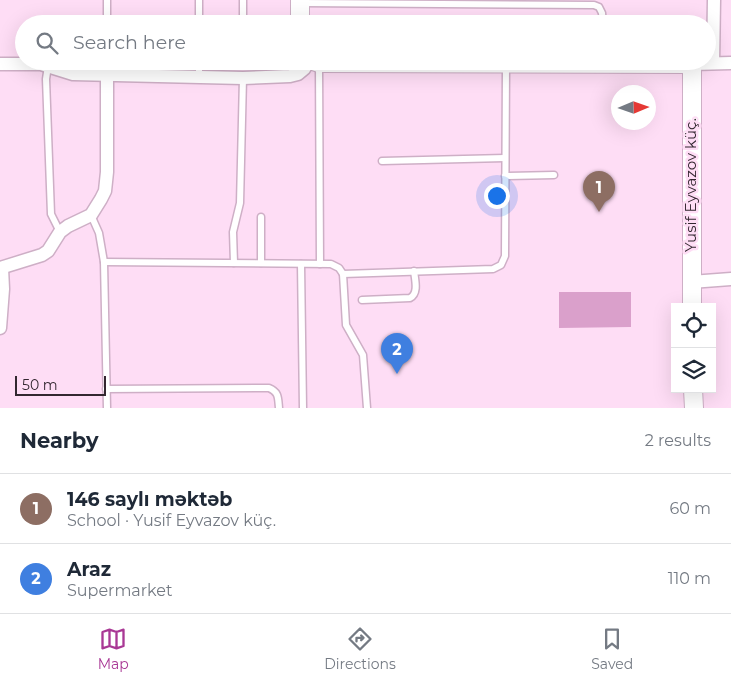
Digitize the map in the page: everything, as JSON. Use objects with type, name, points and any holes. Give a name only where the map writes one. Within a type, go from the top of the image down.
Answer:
[{"type":"street","points":[[714,0],[714,15]]},
{"type":"street","points":[[300,2],[300,15]]},
{"type":"street","points":[[716,63],[731,63]]},
{"type":"street","points":[[0,64],[15,64]]},
{"type":"street","points":[[61,70],[74,74],[107,76],[243,78],[290,76],[298,74],[303,70]]},
{"type":"street","name":"Yusif Eyvazov küç.","points":[[692,70],[692,303]]},
{"type":"street","points":[[0,328],[4,289],[1,268],[42,255],[48,251],[60,232],[90,215],[105,191],[107,172],[107,76]]},
{"type":"street","points":[[691,282],[731,279]]},
{"type":"street","points":[[693,393],[694,408]]},
{"type":"lane","points":[[107,0],[107,15]]},
{"type":"lane","points":[[199,0],[199,15]]},
{"type":"lane","points":[[243,0],[243,15]]},
{"type":"lane","points":[[300,2],[594,6],[599,7],[602,15]]},
{"type":"lane","points":[[47,70],[46,79],[52,214],[60,232]]},
{"type":"lane","points":[[107,70],[107,76]]},
{"type":"lane","points":[[199,70],[199,76]]},
{"type":"lane","points":[[314,70],[320,264]]},
{"type":"lane","points":[[343,274],[493,269],[501,266],[505,256],[506,70]]},
{"type":"lane","points":[[234,263],[234,232],[240,203],[243,78]]},
{"type":"lane","points":[[382,161],[505,158]]},
{"type":"lane","points":[[505,176],[554,175]]},
{"type":"lane","points":[[90,215],[99,233],[104,262],[106,408]]},
{"type":"lane","points":[[261,217],[261,263]]},
{"type":"lane","points":[[104,262],[331,264],[339,268],[343,274],[346,325],[363,355],[366,408]]},
{"type":"lane","points":[[301,264],[304,408]]},
{"type":"lane","points":[[362,300],[410,298],[414,296],[414,272]]},
{"type":"lane","points":[[106,389],[269,388],[278,395],[279,408]]},
{"type":"shaded area","points":[[559,292],[631,292],[631,327],[559,328]]},
{"type":"place","name":"146 saylı məktəb","points":[[599,212]]},
{"type":"place","name":"Araz","points":[[397,374]]}]
